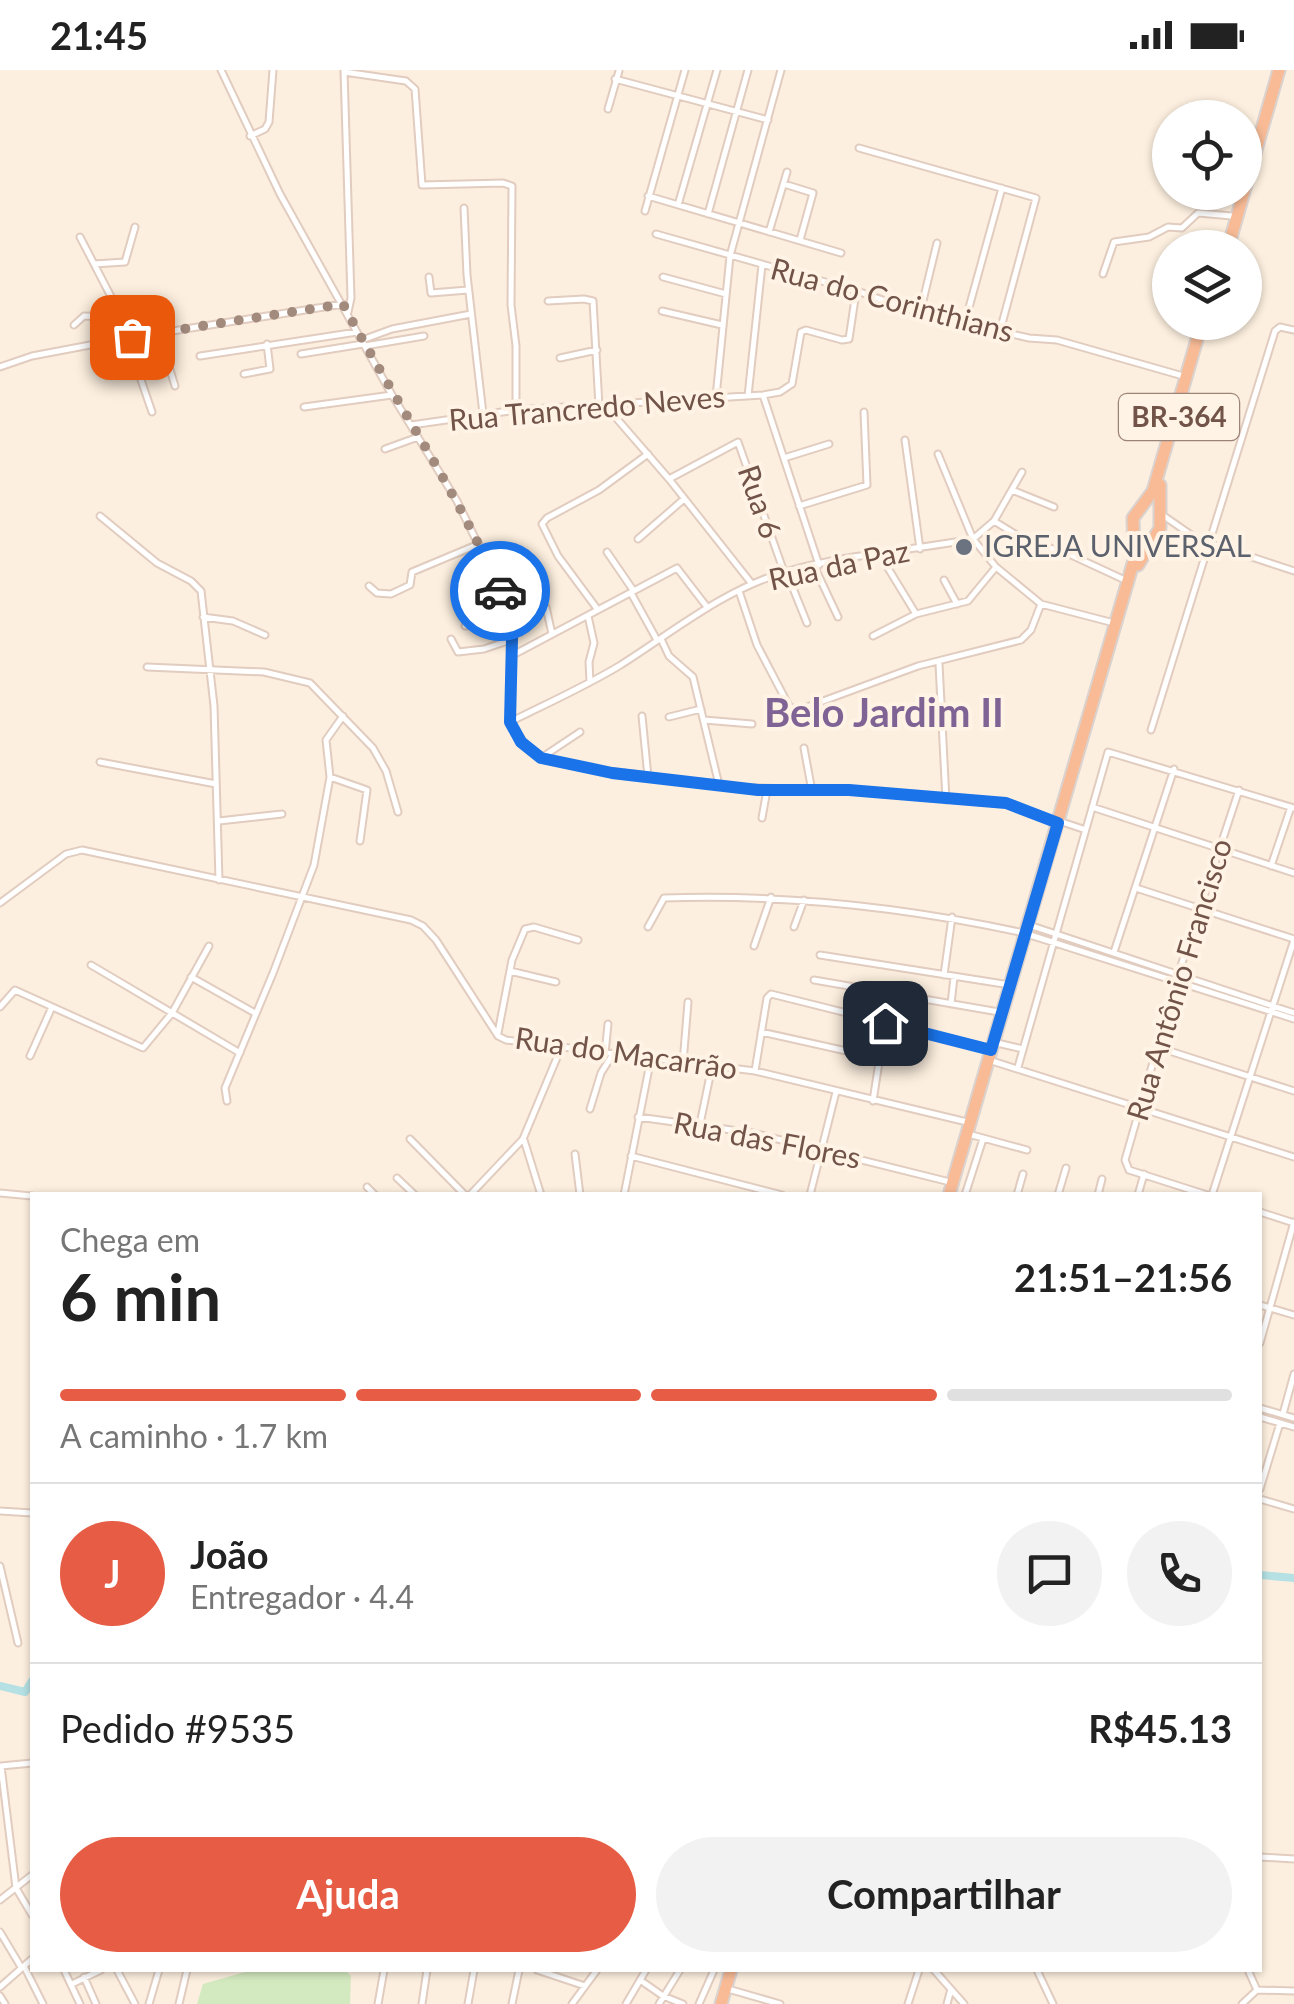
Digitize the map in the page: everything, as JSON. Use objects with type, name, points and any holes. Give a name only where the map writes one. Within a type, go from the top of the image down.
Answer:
[{"type":"highway","points":[[1262,118],[1277,70]]},
{"type":"highway","points":[[1262,123],[1277,70]]},
{"type":"highway","points":[[1229,230],[1235,210]]},
{"type":"highway","name":"BR-364","points":[[1060,823],[1136,550],[1132,522],[1153,490],[1198,340]]},
{"type":"highway","name":"BR-364","points":[[994,1051],[1138,564],[1160,528],[1162,476],[1199,340]]},
{"type":"highway","points":[[1141,506],[1159,512]]},
{"type":"highway","points":[[1134,535],[1144,541],[1153,539]]},
{"type":"highway","name":"BR-364","points":[[953,1191],[975,1132],[1002,1012],[1029,931]]},
{"type":"highway","points":[[718,2004],[727,1972]]},
{"type":"highway","points":[[718,2004],[728,1972]]},
{"type":"street","points":[[250,136],[261,132],[269,122],[273,70]]},
{"type":"street","points":[[645,211],[684,70]]},
{"type":"street","points":[[678,204],[717,70]]},
{"type":"street","points":[[708,214],[748,70]]},
{"type":"street","points":[[716,396],[730,256],[781,70]]},
{"type":"street","points":[[348,312],[344,71],[406,81],[416,88],[422,185],[508,183],[513,192],[511,305],[516,346],[516,410]]},
{"type":"street","points":[[608,109],[619,71]]},
{"type":"street","points":[[224,72],[250,136],[479,544],[510,620],[510,722],[521,742],[541,758],[648,778],[767,790],[860,791],[1012,804],[1084,829]]},
{"type":"street","points":[[615,79],[768,120]]},
{"type":"street","points":[[859,148],[1036,198],[1000,331]]},
{"type":"street","points":[[769,232],[787,172]]},
{"type":"street","points":[[784,184],[813,194],[800,240]]},
{"type":"street","points":[[965,322],[1002,188]]},
{"type":"street","points":[[648,196],[841,253]]},
{"type":"street","points":[[464,208],[468,290],[483,414]]},
{"type":"street","points":[[1104,274],[1114,242],[1149,237],[1168,227],[1182,228],[1196,213],[1232,216]]},
{"type":"street","points":[[94,264],[125,262],[135,227]]},
{"type":"street","name":"Rua do Corinthians","points":[[656,234],[856,290],[920,313],[1057,340],[1187,377]]},
{"type":"street","points":[[80,237],[127,338],[152,412]]},
{"type":"street","points":[[920,313],[937,243]]},
{"type":"street","points":[[748,396],[762,264]]},
{"type":"street","points":[[429,277],[431,293],[468,290]]},
{"type":"street","points":[[663,277],[726,294]]},
{"type":"street","points":[[838,617],[817,566],[763,396],[789,387],[799,334],[806,330],[848,339],[856,290]]},
{"type":"street","points":[[548,301],[584,298],[593,302],[602,405],[670,478],[752,584]]},
{"type":"street","points":[[0,367],[32,356],[127,338],[343,304]]},
{"type":"street","points":[[662,312],[722,326]]},
{"type":"street","points":[[364,343],[392,329],[471,314]]},
{"type":"street","points":[[74,326],[84,316],[105,318],[127,338]]},
{"type":"street","points":[[1151,730],[1275,331],[1284,326],[1294,330]]},
{"type":"street","points":[[200,356],[358,332]]},
{"type":"street","points":[[159,334],[175,386]]},
{"type":"street","points":[[302,354],[424,336]]},
{"type":"street","points":[[244,374],[270,370],[267,344]]},
{"type":"street","points":[[560,358],[597,350]]},
{"type":"street","points":[[304,407],[392,395]]},
{"type":"street","name":"Rua Trancredo Neves","points":[[411,425],[516,410],[763,396]]},
{"type":"street","points":[[799,506],[867,486],[864,412]]},
{"type":"street","points":[[384,449],[418,437]]},
{"type":"street","points":[[905,440],[920,549]]},
{"type":"street","name":"Rua 6","points":[[670,478],[729,444],[738,443],[785,572]]},
{"type":"street","points":[[784,458],[829,444]]},
{"type":"street","points":[[598,610],[541,526],[547,518],[588,497],[648,454]]},
{"type":"street","points":[[938,454],[973,540],[996,567],[1040,604],[1114,623]]},
{"type":"street","points":[[973,540],[994,521],[1022,472]]},
{"type":"street","points":[[1012,490],[1054,507]]},
{"type":"street","points":[[638,538],[684,499]]},
{"type":"street","points":[[1159,512],[1196,539]]},
{"type":"street","points":[[100,516],[157,564],[200,588],[210,670],[220,880]]},
{"type":"street","points":[[994,521],[1023,538],[1128,581]]},
{"type":"street","points":[[1153,539],[1196,539],[1294,571]]},
{"type":"street","name":"Rua da Paz","points":[[510,722],[590,682],[707,607],[752,584],[785,572],[973,540]]},
{"type":"street","points":[[369,586],[377,594],[399,591],[410,585],[412,572],[479,544]]},
{"type":"street","points":[[606,552],[668,656],[692,677],[719,785]]},
{"type":"street","points":[[880,554],[916,614]]},
{"type":"street","points":[[872,636],[916,614],[972,598],[996,567]]},
{"type":"street","points":[[513,655],[679,568],[707,607]]},
{"type":"street","points":[[785,572],[807,623]]},
{"type":"street","points":[[944,580],[957,604]]},
{"type":"street","points":[[739,591],[762,656],[794,711],[894,674],[1025,638],[1032,630],[1040,604]]},
{"type":"street","points":[[546,608],[552,634]]},
{"type":"street","points":[[588,616],[594,642],[590,682]]},
{"type":"street","points":[[203,617],[233,621],[265,635]]},
{"type":"street","points":[[465,626],[510,620]]},
{"type":"street","points":[[451,640],[458,652],[484,649],[512,639]]},
{"type":"street","points":[[939,663],[946,800]]},
{"type":"street","points":[[147,666],[264,672],[305,680],[378,757],[398,812]]},
{"type":"street","points":[[670,717],[701,709]]},
{"type":"street","points":[[227,1101],[225,1088],[318,852],[330,777],[326,737],[342,716]]},
{"type":"street","points":[[642,716],[648,778]]},
{"type":"street","points":[[704,720],[752,724]]},
{"type":"street","points":[[541,758],[580,732]]},
{"type":"street","points":[[804,748],[812,791]]},
{"type":"street","points":[[1018,1068],[1109,751],[1292,807],[1271,866]]},
{"type":"street","points":[[100,762],[216,784]]},
{"type":"street","points":[[1112,957],[1174,769]]},
{"type":"street","points":[[330,777],[367,790],[360,841]]},
{"type":"street","points":[[762,818],[767,790]]},
{"type":"street","name":"Rua Antônio Francisco","points":[[1144,1174],[1129,1170],[1124,1164],[1125,1157],[1177,977],[1239,790]]},
{"type":"street","points":[[1092,807],[1294,873]]},
{"type":"street","points":[[219,820],[282,814]]},
{"type":"street","name":"Rua do Macarrão","points":[[0,902],[77,850],[420,924],[445,953],[498,1036],[506,1040],[755,1071],[873,1101],[1027,1150]]},
{"type":"street","points":[[1136,888],[1294,940],[1211,1192]]},
{"type":"street","points":[[754,946],[772,896]]},
{"type":"street","points":[[648,928],[664,898],[772,896],[952,917],[1054,938],[1294,1016]]},
{"type":"street","points":[[794,927],[804,900]]},
{"type":"street","points":[[944,975],[952,917]]},
{"type":"street","points":[[498,1036],[510,971],[527,926],[578,940]]},
{"type":"street","points":[[0,1007],[15,990],[143,1048],[172,1013],[209,946]]},
{"type":"street","points":[[820,955],[1010,986]]},
{"type":"street","points":[[90,965],[240,1053]]},
{"type":"street","points":[[510,971],[556,982]]},
{"type":"street","points":[[191,977],[255,1013]]},
{"type":"street","points":[[952,1004],[954,977]]},
{"type":"street","points":[[814,980],[1002,1012]]},
{"type":"street","points":[[755,1071],[769,995],[994,1051],[1023,1049]]},
{"type":"street","points":[[683,1063],[688,1002]]},
{"type":"street","points":[[30,1056],[52,1008]]},
{"type":"street","points":[[873,1101],[885,1023]]},
{"type":"street","points":[[590,1108],[609,1054],[608,1024]]},
{"type":"street","points":[[760,1032],[851,1052]]},
{"type":"street","points":[[1157,1047],[1294,1091]]},
{"type":"street","points":[[470,1192],[524,1139],[561,1048]]},
{"type":"street","points":[[994,1051],[1018,1068],[1294,1157]]},
{"type":"street","points":[[624,1192],[651,1058]]},
{"type":"street","points":[[700,1124],[712,1066]]},
{"type":"street","points":[[811,1192],[836,1092]]},
{"type":"street","name":"Rua das Flores","points":[[638,1117],[700,1124],[821,1148],[953,1191]]},
{"type":"street","points":[[965,1192],[975,1132]]},
{"type":"street","points":[[524,1139],[540,1192]]},
{"type":"street","points":[[412,1141],[464,1192]]},
{"type":"street","points":[[575,1154],[580,1192]]},
{"type":"street","points":[[630,1156],[770,1192]]},
{"type":"street","points":[[1059,1192],[1066,1168]]},
{"type":"street","points":[[1018,1192],[1024,1174]]},
{"type":"street","points":[[1139,1192],[1144,1174],[1200,1192]]},
{"type":"street","points":[[398,1178],[413,1192]]},
{"type":"street","points":[[1099,1192],[1102,1179]]},
{"type":"street","points":[[1179,1192],[1180,1186]]},
{"type":"street","points":[[367,1187],[372,1192]]},
{"type":"street","points":[[0,1193],[30,1196]]},
{"type":"street","points":[[1262,1213],[1294,1222],[1262,1337]]},
{"type":"street","points":[[1262,1305],[1294,1315]]},
{"type":"street","points":[[1283,1414],[1294,1374]]},
{"type":"street","points":[[1262,1409],[1294,1418]]},
{"type":"street","points":[[1262,1418],[1294,1427]]},
{"type":"street","points":[[1262,1483],[1280,1423]]},
{"type":"street","points":[[1262,1501],[1294,1509]]},
{"type":"street","points":[[0,1511],[30,1513]]},
{"type":"street","points":[[0,1566],[18,1643]]},
{"type":"street","points":[[30,1763],[0,1766],[16,1888],[30,1912]]},
{"type":"street","points":[[1262,1858],[1294,1860]]},
{"type":"street","points":[[0,1900],[30,1877]]},
{"type":"street","points":[[0,1932],[42,2004]]},
{"type":"street","points":[[0,1987],[30,1961]]},
{"type":"street","points":[[65,1972],[80,2004]]},
{"type":"street","points":[[72,1984],[96,1972]]},
{"type":"street","points":[[117,1972],[135,2004]]},
{"type":"street","points":[[150,2004],[158,1972]]},
{"type":"street","points":[[179,2004],[187,1972]]},
{"type":"street","points":[[378,2004],[384,1972]]},
{"type":"street","points":[[422,2004],[427,1972]]},
{"type":"street","points":[[468,2004],[474,1972]]},
{"type":"street","points":[[512,2004],[519,1972]]},
{"type":"street","points":[[572,2004],[596,1972]]},
{"type":"street","points":[[626,2004],[645,1972]]},
{"type":"street","points":[[659,2004],[679,1972]]},
{"type":"street","points":[[699,2004],[713,1972]]},
{"type":"street","points":[[908,2004],[919,1972]]},
{"type":"street","points":[[936,1972],[964,2004]]},
{"type":"street","points":[[1038,1972],[1053,2004]]},
{"type":"street","points":[[1249,1972],[1256,1990]]},
{"type":"street","points":[[560,1973],[585,1986]]},
{"type":"street","points":[[84,1977],[96,2004]]},
{"type":"street","points":[[640,1980],[683,2004]]},
{"type":"street","points":[[725,1988],[780,2004]]},
{"type":"street","points":[[947,2004],[951,1989]]},
{"type":"street","points":[[1242,2004],[1256,1990],[1294,1991]]},
{"type":"street","points":[[0,1996],[5,2004]]},
{"type":"green space","points":[[245,1972],[347,1972],[351,1976],[350,2004],[197,2004],[203,1984]]},
{"type":"waterway","points":[[1262,1575],[1294,1578]]},
{"type":"waterway","points":[[0,1686],[25,1692],[30,1684]]},
{"type":"way so far","points":[[132,337],[343,304],[392,395],[457,501],[500,591]]},
{"type":"place","name":"IGREJA UNIVERSAL","points":[[964,547]]},
{"type":"district","name":"Belo Jardim II","points":[[884,713]]},
{"type":"route","points":[[500,591],[512,639],[510,722],[521,742],[541,758],[612,773],[758,790],[849,790],[1006,803],[1058,823],[991,1050],[885,1023]]}]
